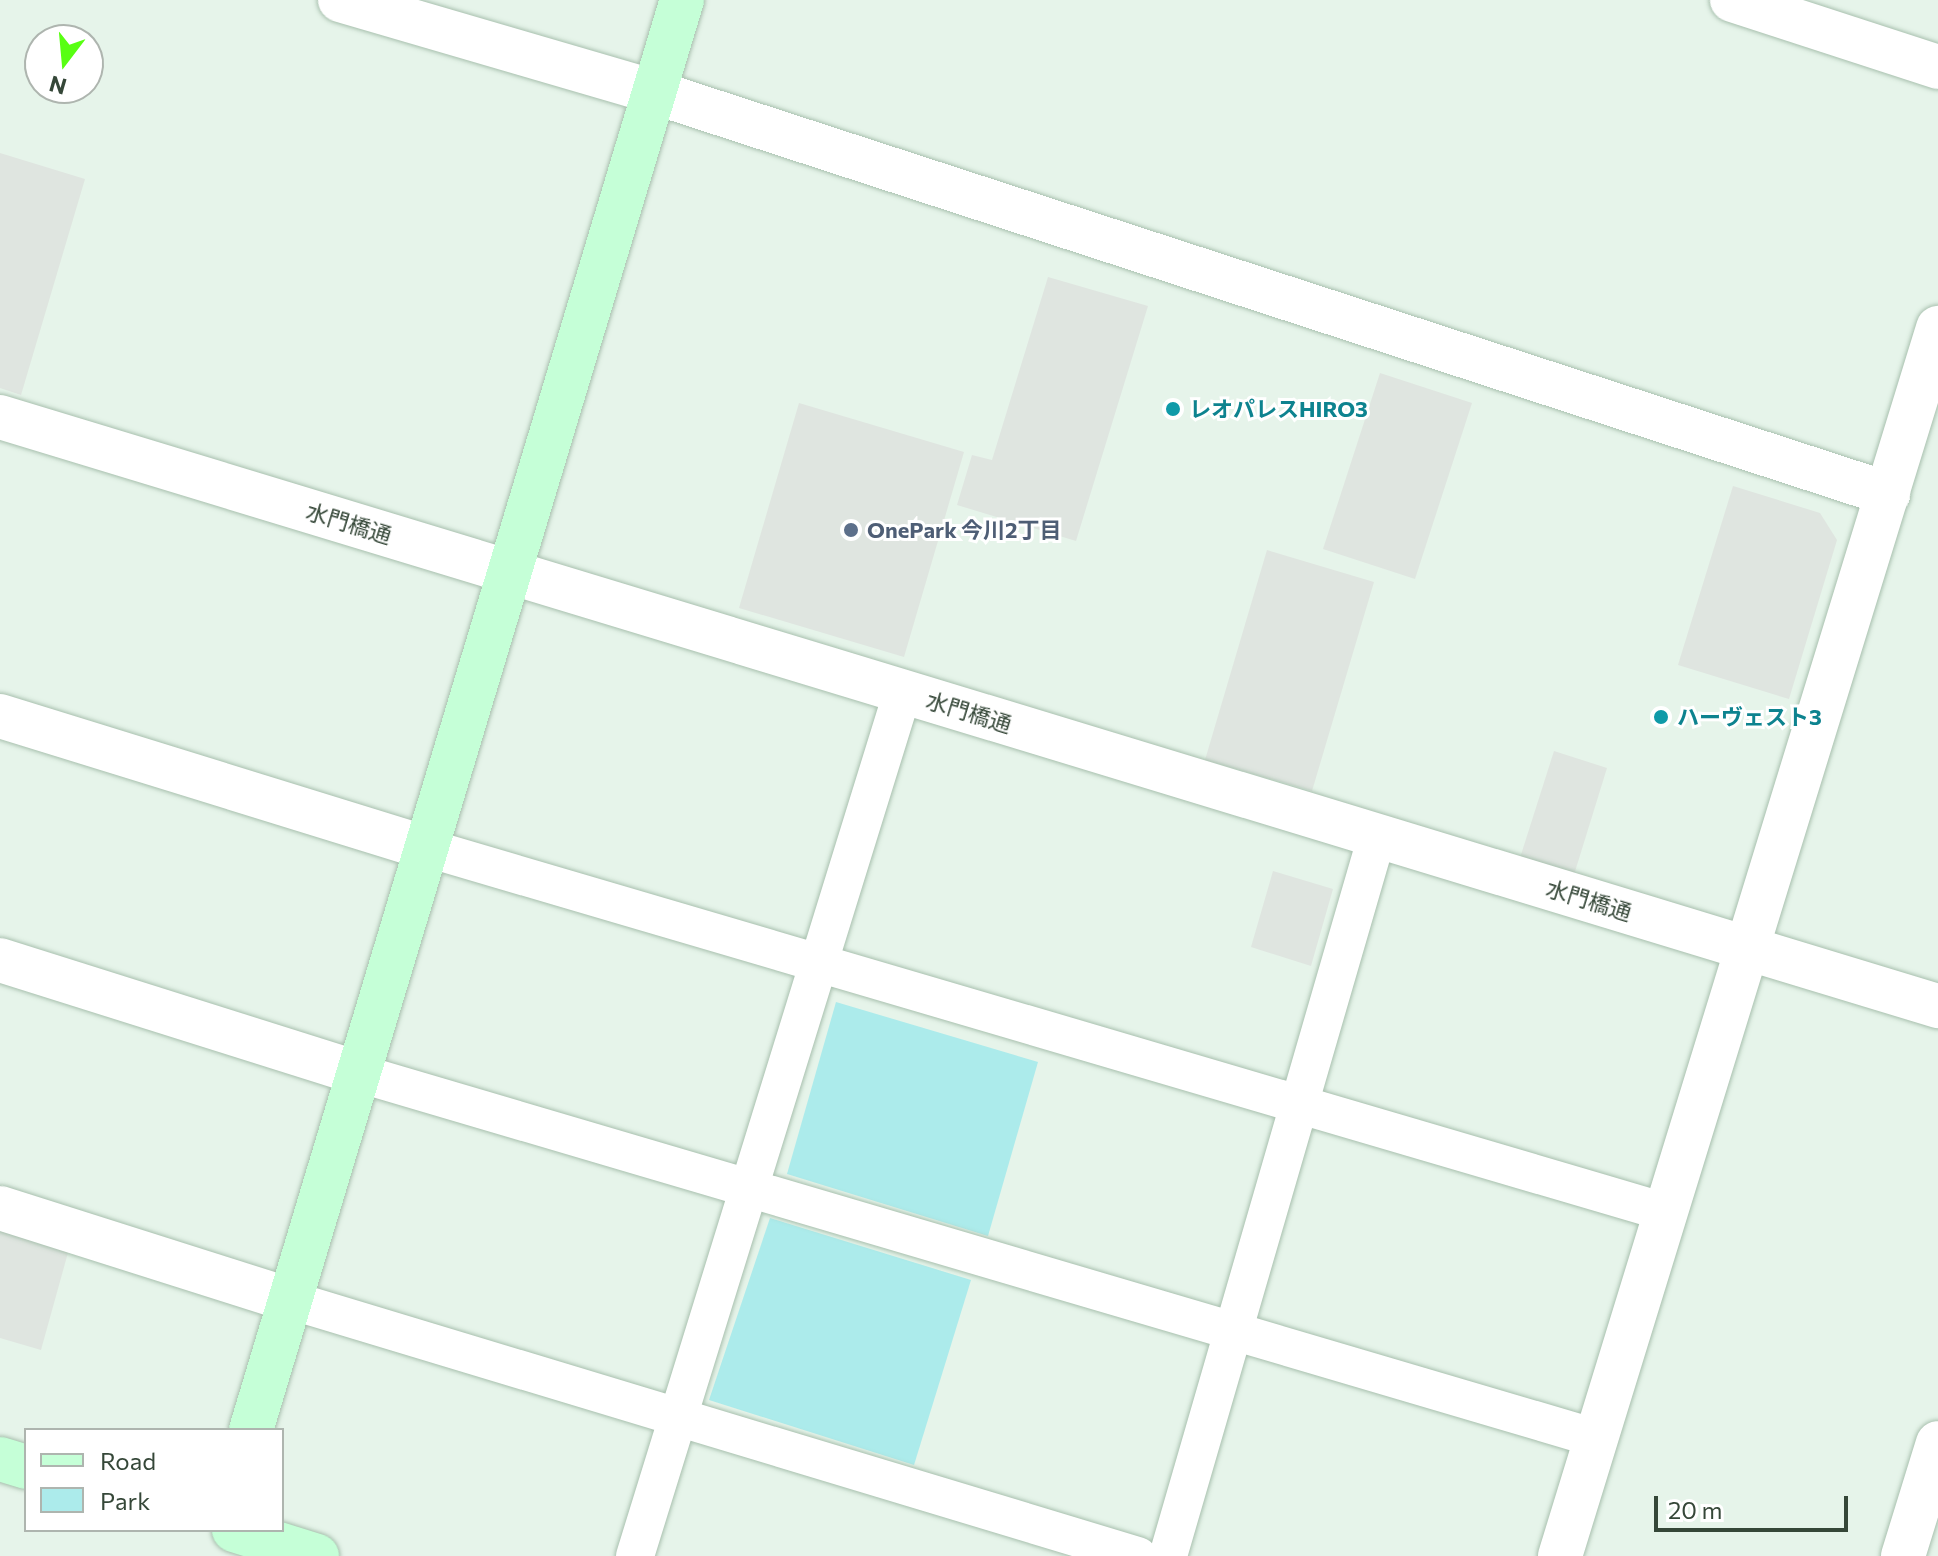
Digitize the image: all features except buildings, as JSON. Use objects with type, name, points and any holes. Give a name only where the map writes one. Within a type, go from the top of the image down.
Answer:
[{"type":"street","points":[[340,0],[654,92],[1888,494]]},
{"type":"street","points":[[252,1428],[507,571],[682,0]]},
{"type":"street","points":[[1732,0],[1938,67]]},
{"type":"street","points":[[1560,1556],[1938,328]]},
{"type":"street","name":"水門橋通","points":[[0,417],[1938,1006]]},
{"type":"street","points":[[0,716],[424,847]]},
{"type":"street","points":[[0,960],[358,1073]]},
{"type":"street","points":[[0,1208],[290,1300]]},
{"type":"street","points":[[1903,1556],[1938,1443]]},
{"type":"street","points":[[0,1459],[24,1466]]},
{"type":"street","points":[[213,1556],[221,1532]]},
{"type":"street","points":[[240,1532],[317,1556]]},
{"type":"lane","points":[[635,1556],[903,691]]},
{"type":"lane","points":[[1168,1556],[1377,836]]},
{"type":"lane","points":[[424,847],[1665,1212]]},
{"type":"lane","points":[[358,1073],[1596,1438]]},
{"type":"lane","points":[[290,1300],[1138,1556]]},
{"type":"green space","points":[[836,1002],[1038,1062],[988,1236],[787,1174]]},
{"type":"green space","points":[[770,1218],[971,1280],[914,1465],[709,1400]]},
{"type":"shaded area","points":[[0,153],[85,179],[21,395],[0,388]]},
{"type":"shaded area","points":[[1048,277],[1148,306],[1076,541],[957,505],[972,455],[992,460]]},
{"type":"shaded area","points":[[1380,373],[1472,403],[1415,579],[1323,549]]},
{"type":"shaded area","name":"OnePark 今川2丁目","points":[[799,403],[964,452],[904,657],[739,608]]},
{"type":"shaded area","points":[[1733,486],[1820,513],[1837,540],[1789,699],[1678,665]]},
{"type":"shaded area","points":[[1267,550],[1374,582],[1312,791],[1205,760]]},
{"type":"shaded area","points":[[1554,751],[1607,768],[1573,878],[1519,861]]},
{"type":"shaded area","points":[[1273,871],[1333,889],[1311,966],[1251,947]]},
{"type":"shaded area","points":[[0,1229],[69,1249],[41,1350],[0,1338]]},
{"type":"place","name":"レオパレスHIRO3","points":[[1173,409]]},
{"type":"place","name":"OnePark 今川2丁目","points":[[851,530]]},
{"type":"place","name":"ハーヴェスト3","points":[[1661,717]]}]
